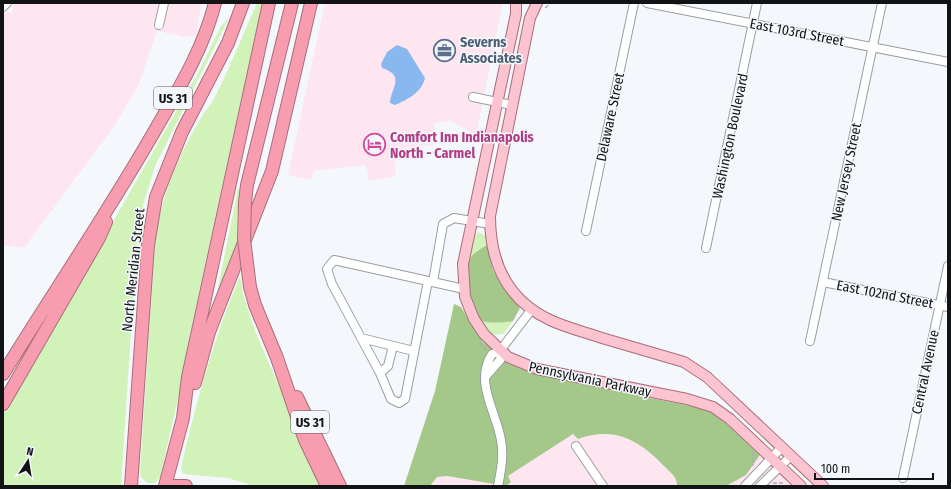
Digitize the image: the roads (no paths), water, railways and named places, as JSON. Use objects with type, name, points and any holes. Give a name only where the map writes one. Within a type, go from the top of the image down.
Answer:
[{"type":"highway","name":"US 31","points":[[3,404],[99,238],[122,188],[192,65],[209,26],[215,3]]},
{"type":"highway","name":"North Meridian Street","points":[[132,486],[148,245],[156,197],[182,132],[228,43],[243,3]]},
{"type":"highway","points":[[183,418],[188,377],[270,3]]},
{"type":"highway","points":[[165,486],[183,418],[209,332],[272,171],[311,3]]},
{"type":"highway","name":"US 31","points":[[292,4],[247,185],[244,239],[250,287],[255,305],[277,358],[340,486]]},
{"type":"highway","points":[[3,374],[91,233],[122,188]]},
{"type":"highway","points":[[277,358],[305,440],[326,486]]},
{"type":"highway","points":[[168,486],[186,486]]},
{"type":"main road","name":"Pennsylvania Parkway","points":[[516,3],[516,14],[464,264],[464,289],[474,319],[484,334],[500,352],[537,369],[706,404],[730,420],[801,486]]},
{"type":"main road","points":[[537,3],[531,14],[491,207],[490,224],[492,248],[500,271],[510,288],[532,309],[550,320],[564,326],[690,366],[708,377],[823,486]]},
{"type":"street","points":[[3,7],[7,3]]},
{"type":"street","points":[[159,26],[164,3]]},
{"type":"street","name":"Delaware Street","points":[[586,231],[634,3]]},
{"type":"street","name":"East 103rd Street","points":[[647,3],[948,62]]},
{"type":"street","name":"Washington Boulevard","points":[[706,248],[758,3]]},
{"type":"street","name":"New Jersey Street","points":[[810,341],[882,3]]},
{"type":"street","points":[[473,97],[512,105]]},
{"type":"street","points":[[464,289],[430,282],[334,260],[327,269],[332,284],[380,373],[391,399],[399,403],[405,399],[414,351],[430,282],[443,224],[454,218],[490,224]]},
{"type":"street","name":"Central Avenue","points":[[903,478],[944,306],[948,266]]},
{"type":"street","name":"East 102nd Street","points":[[823,282],[944,306]]},
{"type":"street","points":[[498,486],[502,465],[502,445],[496,420],[485,390],[485,371],[489,358],[492,354],[500,352],[532,309]]},
{"type":"street","points":[[361,338],[414,351]]},
{"type":"street","points":[[380,373],[388,366],[393,346]]},
{"type":"street","points":[[576,446],[603,486]]},
{"type":"street","points":[[745,486],[782,447]]},
{"type":"street","points":[[760,486],[791,456]]},
{"type":"water","points":[[397,45],[407,49],[425,78],[421,87],[417,91],[409,98],[395,105],[390,103],[395,82],[394,75],[382,68],[381,64],[387,52]]},
{"type":"place","name":"Severns Associates","points":[[444,50]]},
{"type":"place","name":"Comfort Inn Indianapolis North - Carmel","points":[[375,145]]}]
